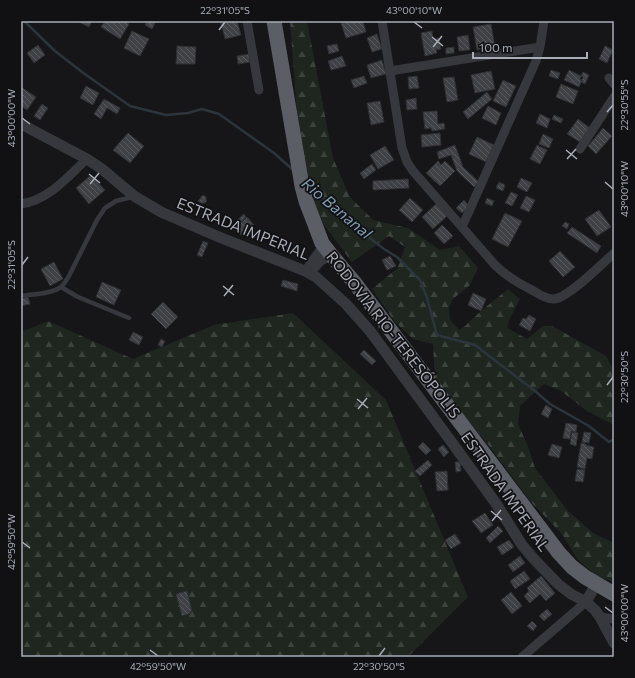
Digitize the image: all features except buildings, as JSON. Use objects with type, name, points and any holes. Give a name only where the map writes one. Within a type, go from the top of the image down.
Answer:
[{"type":"highway","name":"RODOVIA RIO-TERESÓPOLIS","points":[[274,21],[302,186],[310,213],[320,237],[332,256],[354,282],[560,553],[572,567],[585,577],[614,594]]},
{"type":"street","points":[[247,21],[259,90]]},
{"type":"street","points":[[382,21],[402,148],[407,162],[424,184],[495,265],[504,274],[544,297],[557,299],[572,290],[614,253]]},
{"type":"street","points":[[462,227],[536,61],[544,21]]},
{"type":"street","points":[[390,71],[540,47]]},
{"type":"street","points":[[580,149],[614,97]]},
{"type":"street","name":"ESTRADA IMPERIAL","points":[[21,124],[86,158],[102,169],[134,196],[161,212],[316,277],[346,304],[370,331],[454,444],[533,558],[558,584],[570,594],[586,602],[595,610],[600,616],[614,643]]},
{"type":"street","points":[[21,204],[41,199],[53,191],[86,158]]},
{"type":"street","points":[[307,272],[320,250],[320,237]]},
{"type":"street","points":[[307,272],[321,261],[332,256]]},
{"type":"street","points":[[528,655],[586,602],[596,584]]},
{"type":"street","points":[[600,616],[614,619]]},
{"type":"lane","points":[[21,296],[54,291],[61,287],[70,276],[97,220],[106,208],[116,201],[134,196]]},
{"type":"lane","points":[[61,287],[78,297],[129,318]]},
{"type":"green space","points":[[290,21],[307,21],[333,158],[350,197],[373,220],[408,228],[440,250],[459,246],[478,268],[470,285],[453,299],[449,307],[450,320],[459,330],[508,289],[520,299],[510,318],[507,328],[527,339],[543,326],[552,326],[606,356],[614,369],[614,424],[587,411],[561,391],[544,384],[520,406],[518,424],[535,468],[568,511],[593,533],[614,543],[614,582],[597,576],[578,560],[562,534],[530,501],[487,443],[435,381],[433,344],[413,339],[395,322],[372,289],[397,269],[405,247],[389,236],[352,262],[324,225],[310,196],[298,127]]},
{"type":"green space","points":[[293,313],[386,400],[468,597],[408,657],[21,657],[21,332],[48,321],[133,359],[214,325]]},
{"type":"waterway","name":"Rio Bananal","points":[[24,21],[55,51],[130,106],[166,115],[188,113],[202,109],[219,114],[274,153],[293,170]]},
{"type":"waterway","name":"Rio Bananal","points":[[308,184],[345,219],[384,249],[397,257],[420,280],[427,298],[437,335],[475,345],[550,404],[589,426],[609,442],[614,439]]}]
